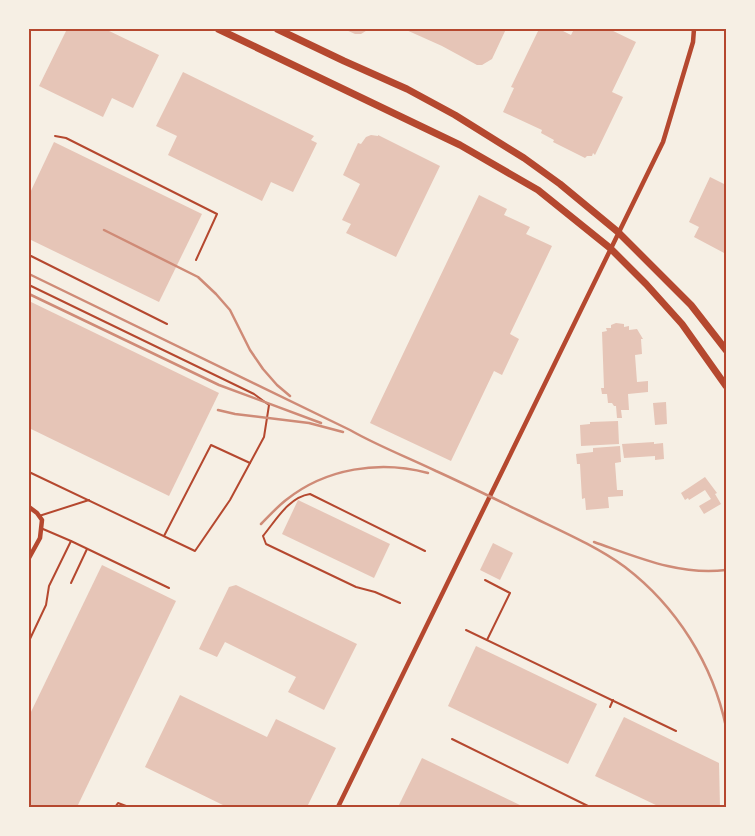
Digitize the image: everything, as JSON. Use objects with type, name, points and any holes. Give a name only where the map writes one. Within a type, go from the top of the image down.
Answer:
[{"type":"main road","points":[[218,29],[460,145],[538,190],[610,248],[682,324],[726,386]]},
{"type":"main road","points":[[277,29],[407,89],[462,119],[524,158],[560,184],[618,232],[691,304],[726,350]]},
{"type":"street","points":[[338,807],[663,142],[693,42],[694,29]]},
{"type":"street","points":[[29,507],[41,518],[42,529],[40,538],[29,558]]},
{"type":"lane","points":[[55,136],[66,138],[217,214],[196,260]]},
{"type":"lane","points":[[29,256],[167,324]]},
{"type":"lane","points":[[29,285],[254,394],[269,405],[264,437],[230,500],[195,551],[29,472]]},
{"type":"lane","points":[[164,536],[211,445],[250,463]]},
{"type":"lane","points":[[400,603],[375,592],[356,587],[266,544],[264,536],[293,500],[302,495],[310,494],[425,551]]},
{"type":"lane","points":[[41,518],[89,500]]},
{"type":"lane","points":[[42,529],[169,588]]},
{"type":"lane","points":[[29,641],[46,605],[49,586],[70,541]]},
{"type":"lane","points":[[71,583],[87,549]]},
{"type":"lane","points":[[485,580],[510,592],[487,640]]},
{"type":"lane","points":[[466,630],[676,731]]},
{"type":"lane","points":[[610,707],[614,700]]},
{"type":"lane","points":[[452,739],[590,807]]},
{"type":"lane","points":[[116,807],[118,803],[126,806]]},
{"type":"building","points":[[67,29],[105,29],[159,55],[133,108],[112,98],[103,117],[39,86]]},
{"type":"building","points":[[344,29],[369,29],[361,34],[355,34]]},
{"type":"building","points":[[404,29],[506,29],[492,59],[482,65],[477,65],[442,46]]},
{"type":"building","points":[[539,29],[559,29],[571,35],[574,29],[609,29],[636,42],[612,92],[623,97],[595,155],[593,153],[592,156],[585,158],[553,142],[554,140],[541,133],[542,130],[503,112],[514,88],[511,87]]},
{"type":"building","points":[[183,72],[314,136],[311,140],[317,143],[293,192],[271,182],[262,201],[168,155],[177,136],[156,126]]},
{"type":"building","points":[[378,135],[440,166],[396,257],[346,233],[351,224],[342,220],[360,184],[343,175],[358,143],[361,144],[366,137]]},
{"type":"building","points":[[54,142],[202,214],[159,302],[29,239],[29,195]]},
{"type":"building","points":[[710,177],[726,185],[726,254],[694,237],[699,227],[689,222]]},
{"type":"building","points":[[479,195],[507,209],[504,215],[530,227],[526,234],[552,246],[510,334],[519,339],[502,375],[494,371],[451,461],[370,423]]},
{"type":"building","points":[[29,301],[219,393],[169,496],[29,428]]},
{"type":"building","points":[[616,323],[624,324],[624,327],[629,326],[629,330],[637,329],[643,339],[641,339],[642,354],[635,355],[637,382],[648,381],[648,392],[628,394],[629,410],[621,410],[622,418],[617,418],[616,406],[608,403],[607,394],[602,394],[601,388],[604,388],[602,332],[607,331],[606,328],[611,328],[611,325]]},
{"type":"building","points":[[666,402],[667,424],[655,425],[653,403]]},
{"type":"building","points":[[618,421],[619,444],[581,446],[580,425],[590,424],[590,422]]},
{"type":"building","points":[[654,442],[654,444],[663,443],[664,459],[655,460],[655,456],[624,458],[622,444]]},
{"type":"building","points":[[620,446],[621,462],[615,463],[617,490],[623,490],[623,496],[608,497],[609,508],[586,510],[585,498],[582,499],[580,464],[577,464],[576,454],[593,452],[593,448]]},
{"type":"building","points":[[705,477],[717,493],[715,494],[721,504],[704,514],[699,506],[711,499],[705,490],[689,500],[688,498],[685,500],[681,493]]},
{"type":"building","points":[[298,500],[390,544],[374,578],[282,534]]},
{"type":"building","points":[[493,543],[513,553],[500,580],[480,570]]},
{"type":"building","points":[[102,565],[176,601],[77,807],[29,807],[29,716]]},
{"type":"building","points":[[236,585],[357,644],[324,710],[288,692],[296,677],[225,642],[217,657],[199,649],[229,587]]},
{"type":"building","points":[[476,646],[597,704],[568,764],[448,706]]},
{"type":"building","points":[[180,695],[267,737],[276,719],[336,748],[307,807],[227,807],[145,767]]},
{"type":"building","points":[[624,717],[719,763],[720,807],[660,807],[595,776]]},
{"type":"building","points":[[422,758],[524,807],[398,807]]},
{"type":"railway","points":[[104,230],[198,277],[230,310],[250,350],[263,369],[290,396]]},
{"type":"railway","points":[[29,274],[371,441],[566,533],[614,559],[643,582],[676,618],[690,638],[712,681],[726,727]]},
{"type":"railway","points":[[29,294],[219,385],[321,423]]},
{"type":"railway","points":[[218,410],[235,414],[309,423],[343,432]]},
{"type":"railway","points":[[261,524],[283,503],[302,489],[318,480],[336,474],[373,467],[410,469],[428,473]]},
{"type":"railway","points":[[594,542],[675,568],[709,571],[726,570]]}]
